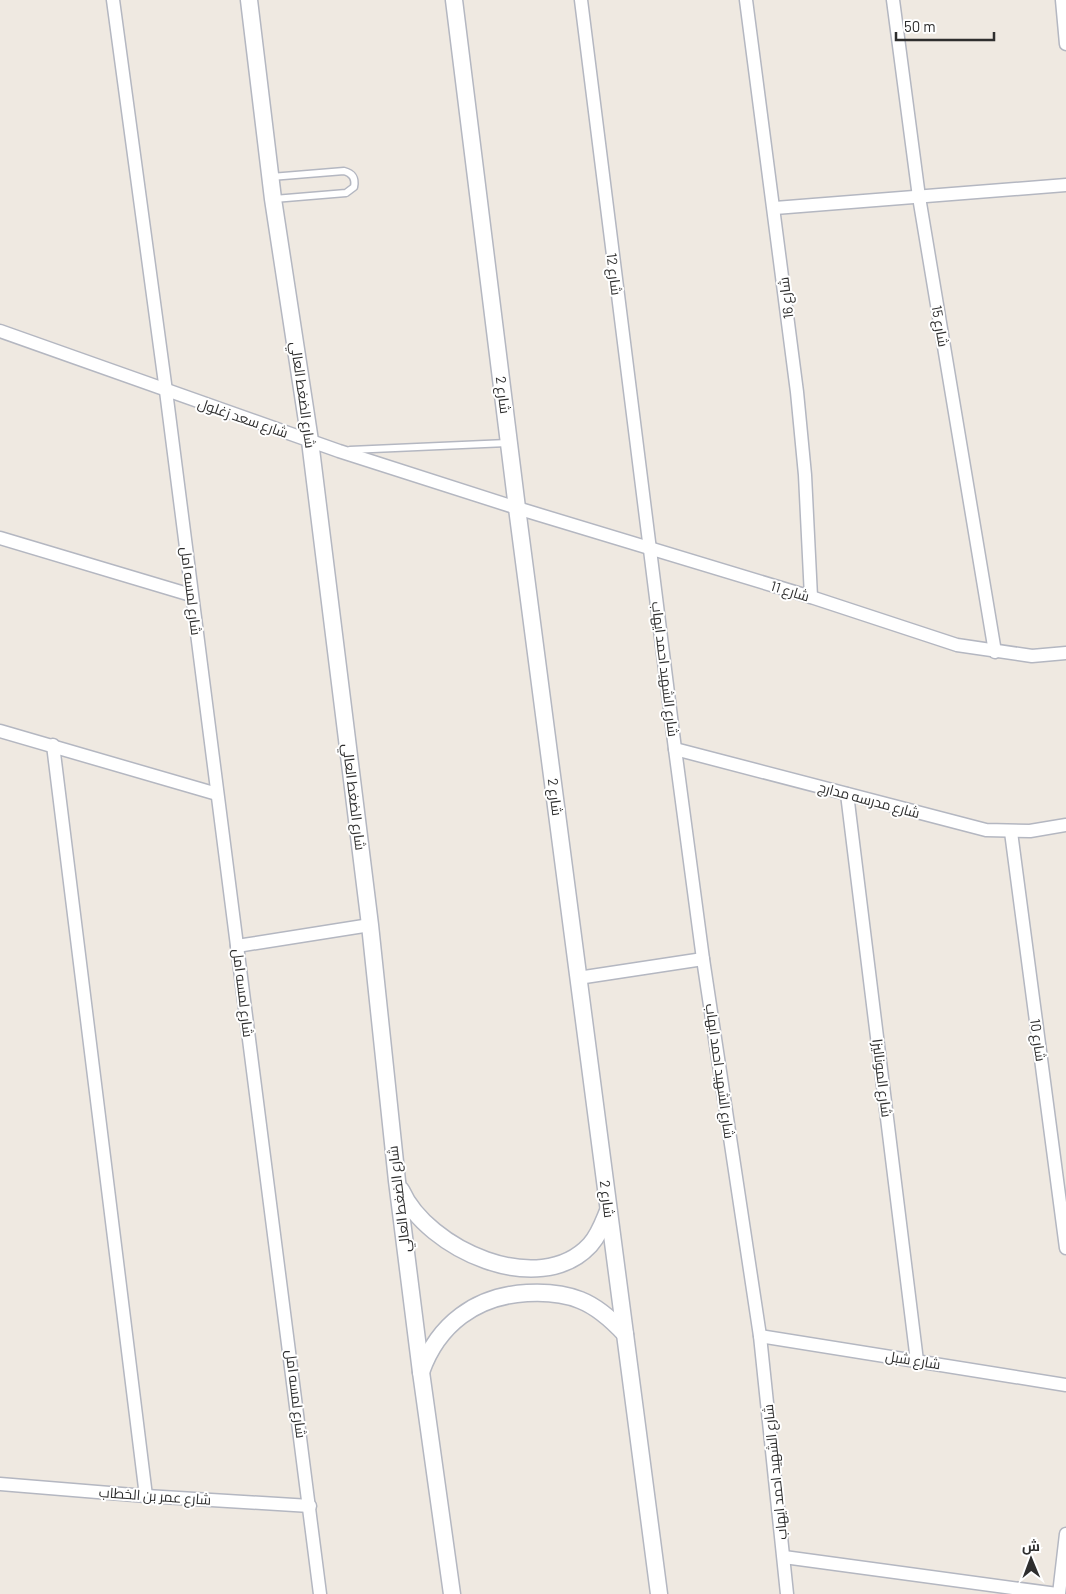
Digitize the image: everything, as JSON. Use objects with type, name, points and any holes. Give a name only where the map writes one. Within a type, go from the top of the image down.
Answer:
[{"type":"street","name":"شارع لمسه امل","points":[[113,0],[166,392],[320,1594]]},
{"type":"street","points":[[250,7],[260,0]]},
{"type":"street","name":"شارع 2","points":[[454,0],[509,443],[659,1594]]},
{"type":"street","name":"شارع 12","points":[[581,0],[650,548]]},
{"type":"street","name":"شارع 16","points":[[746,0],[775,208],[805,475],[811,597]]},
{"type":"street","name":"شارع 15","points":[[893,0],[918,197],[995,652]]},
{"type":"street","points":[[1062,0],[1066,44]]},
{"type":"street","name":"شارع الضغط العالي","points":[[250,7],[273,199],[310,441],[370,925],[397,1182],[420,1372],[452,1594]]},
{"type":"street","points":[[775,208],[1066,185]]},
{"type":"street","points":[[0,326],[0,331]]},
{"type":"street","name":"شارع سعد زغلول","points":[[0,331],[166,392],[339,451],[518,508]]},
{"type":"street","name":"شارع 11","points":[[518,508],[811,597],[957,645],[1032,656],[1066,653]]},
{"type":"street","points":[[0,538],[191,595]]},
{"type":"street","name":"شارع الشهيد احمد ايهاب","points":[[650,548],[704,959],[760,1336],[787,1594]]},
{"type":"street","points":[[0,731],[217,794]]},
{"type":"street","points":[[53,745],[146,1496]]},
{"type":"street","name":"شارع مدرسه مدارج","points":[[675,749],[970,827],[1011,832],[1066,826]]},
{"type":"street","name":"شارع الموناليزا","points":[[847,794],[917,1361]]},
{"type":"street","name":"شارع 10","points":[[1011,832],[1066,1248]]},
{"type":"street","points":[[237,946],[370,925]]},
{"type":"street","points":[[578,978],[704,959]]},
{"type":"street","points":[[397,1182],[406,1201],[434,1233],[472,1255],[511,1266],[541,1268],[555,1266],[579,1254],[597,1236],[608,1210]]},
{"type":"street","points":[[420,1372],[435,1341],[452,1322],[474,1306],[506,1295],[543,1292],[580,1300],[612,1320],[625,1334]]},
{"type":"street","name":"شارع شبل","points":[[760,1336],[1066,1385]]},
{"type":"street","name":"شارع عمر بن الخطاب","points":[[0,1484],[146,1496],[310,1506]]},
{"type":"street","points":[[784,1557],[1058,1594],[1066,1534]]},
{"type":"lane","points":[[270,177],[344,171],[351,174],[354,180],[352,190],[346,193],[273,199]]},
{"type":"lane","points":[[339,451],[433,445],[509,443]]}]
